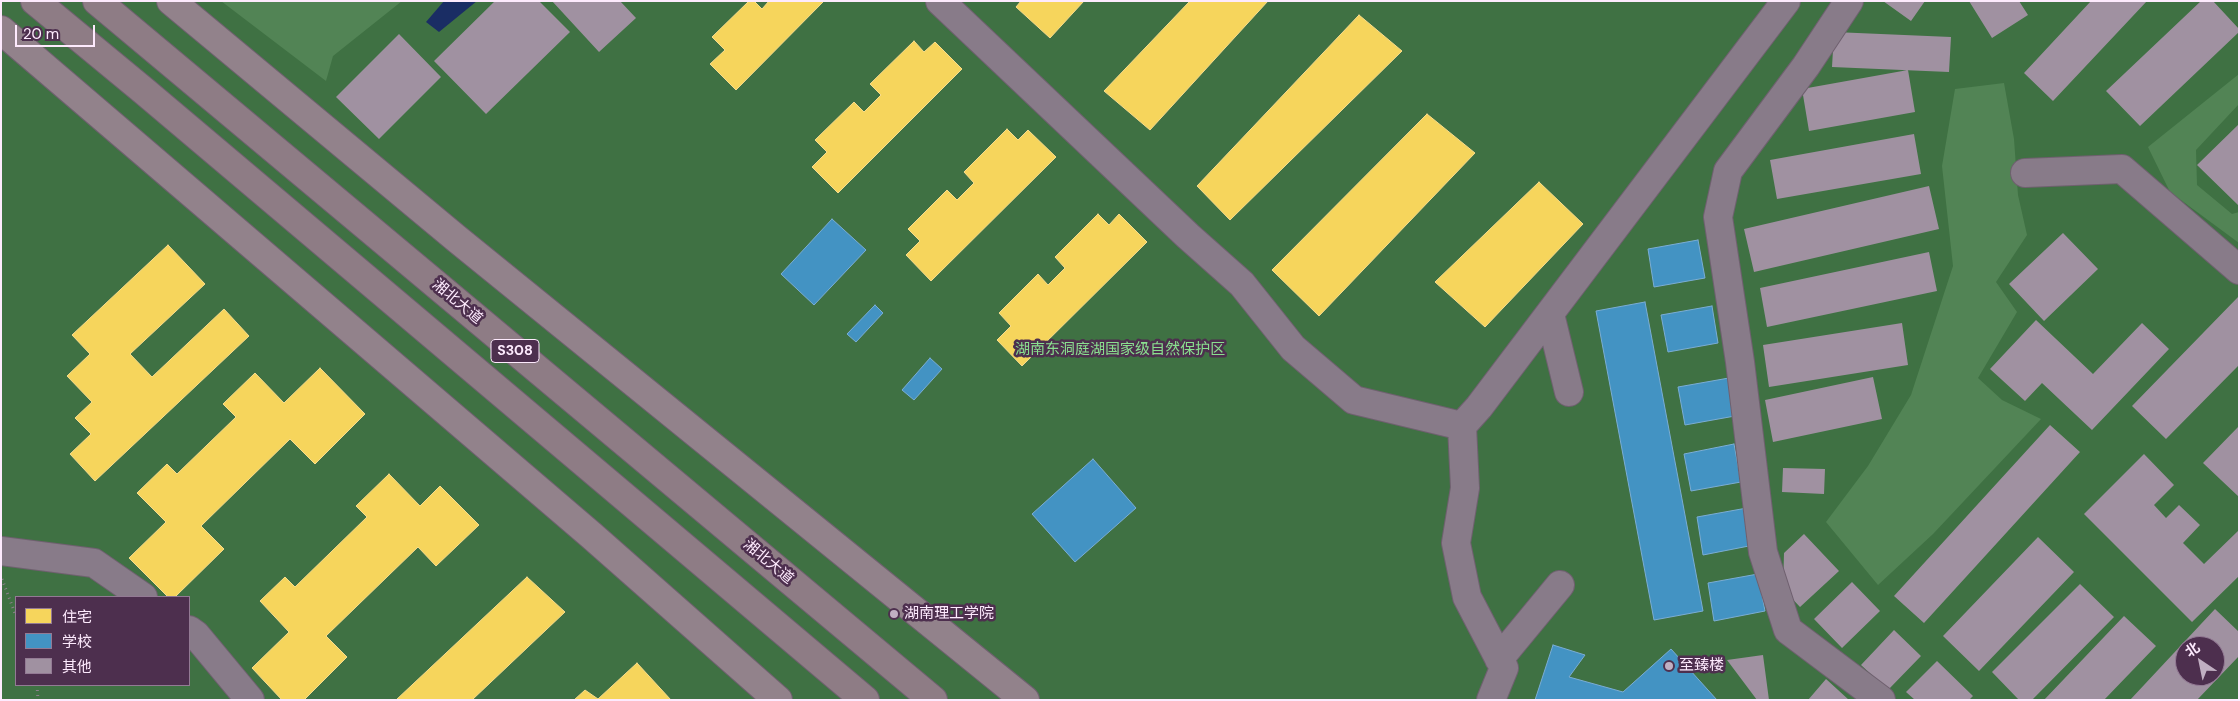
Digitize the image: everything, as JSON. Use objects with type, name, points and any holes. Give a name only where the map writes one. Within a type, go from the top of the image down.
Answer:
[{"type":"highway","name":"S308","points":[[35,1],[144,90],[865,700]]},
{"type":"highway","name":"湘北大道","points":[[97,1],[933,700]]},
{"type":"main road","points":[[171,1],[457,239],[1025,700]]},
{"type":"main road","points":[[1,30],[591,535],[778,700]]},
{"type":"street","points":[[940,1],[1188,236],[1242,284],[1292,348],[1354,400],[1462,426]]},
{"type":"street","points":[[1491,700],[1504,668],[1467,597],[1456,543],[1465,488],[1462,426],[1479,407],[1550,314],[1786,1]]},
{"type":"street","points":[[1849,1],[1806,66],[1728,171],[1718,218],[1740,362],[1763,552],[1788,630],[1881,700]]},
{"type":"street","points":[[2025,174],[2122,169],[2239,270]]},
{"type":"street","points":[[1550,314],[1569,392]]},
{"type":"street","points":[[1,551],[94,563],[142,596]]},
{"type":"street","points":[[1499,659],[1560,585]]},
{"type":"street","points":[[190,631],[196,635],[250,700]]},
{"type":"path","points":[[1,578],[15,613]]},
{"type":"path","points":[[37,686],[38,700]]},
{"type":"green space","name":"湖南东洞庭湖国家级自然保护区","points":[[1,1],[2239,1],[2239,700],[1,700]]},
{"type":"green space","points":[[221,1],[402,1],[333,56],[326,81]]},
{"type":"green space","points":[[2239,74],[2239,104],[2196,150],[2197,185],[2232,214],[2239,212],[2239,243],[2170,192],[2148,147]]},
{"type":"green space","points":[[2004,83],[2014,139],[2018,195],[2027,235],[1996,282],[2017,312],[1978,378],[2002,400],[2041,419],[1933,534],[1878,585],[1826,522],[1868,466],[1911,395],[1953,266],[1942,166],[1955,89]]},
{"type":"water","points":[[444,1],[477,1],[439,32],[426,22]]},
{"type":"building: 住宅","points":[[749,1],[754,1],[762,9],[769,1],[824,1],[736,90],[710,64],[725,50],[712,37]]},
{"type":"building: 住宅","points":[[1021,1],[1084,1],[1050,38],[1016,7]]},
{"type":"building: 住宅","points":[[1190,1],[1268,1],[1150,130],[1104,91]]},
{"type":"building: 住宅","points":[[1359,15],[1402,51],[1230,220],[1197,186]]},
{"type":"building: 住宅","points":[[914,41],[924,52],[935,42],[962,69],[838,193],[812,167],[827,152],[815,140],[854,102],[864,112],[881,95],[870,84]]},
{"type":"building: 住宅","points":[[1427,114],[1475,153],[1319,316],[1272,270]]},
{"type":"building: 住宅","points":[[1007,129],[1018,140],[1028,130],[1056,157],[931,281],[906,255],[920,241],[908,229],[947,190],[957,200],[974,183],[964,172]]},
{"type":"building: 住宅","points":[[1539,182],[1583,224],[1485,327],[1435,282]]},
{"type":"building: 住宅","points":[[1098,214],[1109,225],[1119,214],[1147,242],[1022,366],[997,340],[1011,326],[999,313],[1038,274],[1048,285],[1065,268],[1055,257]]},
{"type":"building: 住宅","points":[[168,245],[205,284],[130,354],[152,377],[224,309],[249,336],[95,481],[70,454],[91,434],[75,418],[92,402],[67,376],[90,354],[72,335]]},
{"type":"building: 住宅","points":[[320,368],[365,414],[315,464],[290,439],[201,526],[224,549],[176,596],[167,596],[129,558],[166,522],[137,493],[167,464],[177,474],[236,417],[223,404],[255,373],[284,403]]},
{"type":"building: 住宅","points":[[389,474],[420,506],[440,486],[479,525],[436,566],[418,547],[326,636],[347,657],[304,700],[282,700],[252,668],[289,632],[260,601],[285,577],[295,587],[367,517],[356,506]]},
{"type":"building: 住宅","points":[[527,577],[565,612],[472,700],[396,700]]},
{"type":"building: 住宅","points":[[637,663],[671,700],[574,700],[585,690],[598,699]]},
{"type":"building: 学校","points":[[832,219],[866,250],[814,305],[781,274]]},
{"type":"building: 学校","points":[[1698,240],[1705,278],[1654,287],[1648,249]]},
{"type":"building: 学校","points":[[1645,302],[1703,611],[1654,620],[1596,311]]},
{"type":"building: 学校","points":[[875,305],[883,313],[856,342],[847,334]]},
{"type":"building: 学校","points":[[1712,306],[1718,343],[1668,352],[1661,315]]},
{"type":"building: 学校","points":[[930,358],[942,369],[914,400],[902,390]]},
{"type":"building: 学校","points":[[1729,378],[1735,416],[1685,425],[1678,387]]},
{"type":"building: 学校","points":[[1734,444],[1741,482],[1691,491],[1684,454]]},
{"type":"building: 学校","points":[[1093,459],[1136,508],[1075,562],[1032,514]]},
{"type":"building: 学校","points":[[1747,508],[1754,545],[1703,555],[1697,517]]},
{"type":"building: 学校","points":[[1758,574],[1765,611],[1714,621],[1708,583]]},
{"type":"building: 学校","name":"至臻楼","points":[[1553,645],[1585,655],[1569,677],[1623,692],[1671,649],[1717,700],[1535,700]]},
{"type":"building: 其他","points":[[495,1],[539,1],[570,32],[486,114],[434,61]]},
{"type":"building: 其他","points":[[552,1],[620,1],[636,18],[599,52]]},
{"type":"building: 其他","points":[[1883,1],[1925,1],[1911,21]]},
{"type":"building: 其他","points":[[1969,1],[2019,1],[2028,15],[1992,38]]},
{"type":"building: 其他","points":[[2091,1],[2147,1],[2053,101],[2024,73]]},
{"type":"building: 其他","points":[[2201,1],[2213,1],[2239,29],[2239,32],[2140,126],[2106,91]]},
{"type":"building: 其他","points":[[1834,32],[1951,37],[1949,72],[1832,67]]},
{"type":"building: 其他","points":[[399,34],[441,77],[379,139],[336,97]]},
{"type":"building: 其他","points":[[1908,70],[1915,112],[1809,131],[1802,89]]},
{"type":"building: 其他","points":[[2239,124],[2239,204],[2238,205],[2197,165]]},
{"type":"building: 其他","points":[[1914,134],[1921,174],[1777,199],[1770,160]]},
{"type":"building: 其他","points":[[1929,186],[1939,229],[1754,272],[1744,229]]},
{"type":"building: 其他","points":[[2063,233],[2098,269],[2044,321],[2009,284]]},
{"type":"building: 其他","points":[[1929,252],[1937,291],[1767,327],[1760,288]]},
{"type":"building: 其他","points":[[2239,296],[2239,365],[2166,439],[2132,406]]},
{"type":"building: 其他","points":[[2036,320],[2093,374],[2142,323],[2169,349],[2092,430],[2042,383],[2025,401],[1990,369]]},
{"type":"building: 其他","points":[[1902,323],[1908,365],[1769,387],[1763,345]]},
{"type":"building: 其他","points":[[1873,377],[1882,419],[1773,442],[1765,400]]},
{"type":"building: 其他","points":[[2050,425],[2080,452],[1924,623],[1894,596]]},
{"type":"building: 其他","points":[[2239,426],[2239,497],[2203,463]]},
{"type":"building: 其他","points":[[2144,454],[2174,485],[2154,505],[2166,518],[2179,505],[2200,525],[2183,543],[2204,564],[2239,530],[2239,576],[2192,622],[2084,514]]},
{"type":"building: 其他","points":[[1783,468],[1825,469],[1824,494],[1782,492]]},
{"type":"building: 其他","points":[[1804,534],[1839,571],[1800,607],[1783,589],[1784,553]]},
{"type":"building: 其他","points":[[2038,537],[2074,572],[1979,671],[1943,636]]},
{"type":"building: 其他","points":[[1852,582],[1880,611],[1842,648],[1814,619]]},
{"type":"building: 其他","points":[[2080,584],[2114,617],[2032,700],[2019,700],[1992,672]]},
{"type":"building: 其他","points":[[2215,609],[2239,632],[2239,656],[2225,671],[2225,636],[2190,636]]},
{"type":"building: 其他","points":[[2124,616],[2156,646],[2104,700],[2044,700]]},
{"type":"building: 其他","points":[[1894,630],[1921,656],[1888,690],[1861,665]]},
{"type":"building: 其他","points":[[2175,652],[2175,686],[2210,686],[2197,700],[2130,700]]},
{"type":"building: 其他","points":[[1763,655],[1769,700],[1757,700],[1727,660]]},
{"type":"building: 其他","points":[[1937,661],[1973,696],[1969,700],[1915,700],[1906,692]]},
{"type":"building: 其他","points":[[1826,679],[1849,700],[1808,700]]},
{"type":"place","name":"湖南理工学院","points":[[894,614]]},
{"type":"place","name":"至臻楼","points":[[1669,666]]}]
